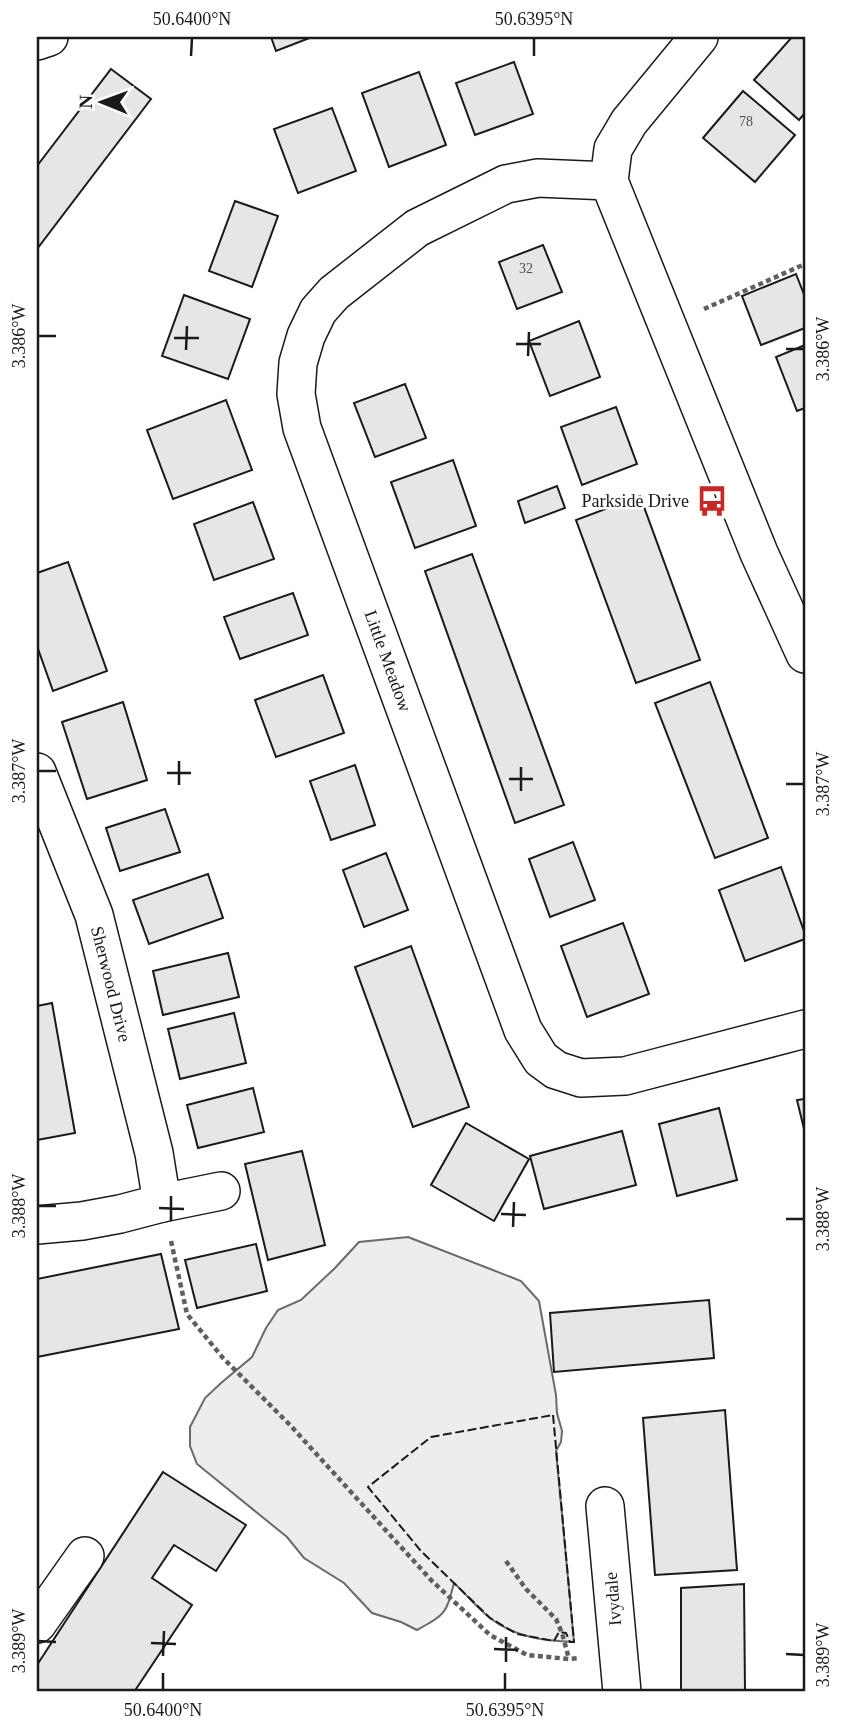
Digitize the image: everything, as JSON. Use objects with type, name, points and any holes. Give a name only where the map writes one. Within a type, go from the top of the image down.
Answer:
[{"type":"street","points":[[37,41],[49,37]]},
{"type":"street","points":[[699,37],[629,122],[614,149],[609,181],[759,553],[805,653]]},
{"type":"street","name":"Little Meadow","points":[[609,181],[538,177],[506,184],[417,228],[334,293],[318,311],[306,336],[298,363],[296,394],[302,428],[523,1030],[541,1059],[556,1070],[581,1078],[625,1076],[805,1029]]},
{"type":"street","name":"Sherwood Drive","points":[[37,772],[94,915],[154,1153],[162,1203]]},
{"type":"street","points":[[37,1225],[107,1217],[221,1191]]},
{"type":"street","name":"Ivydale","points":[[605,1506],[622,1692]]},
{"type":"street","points":[[37,1624],[85,1556]]},
{"type":"path","points":[[667,326],[805,264]]},
{"type":"path","points":[[162,1203],[187,1314],[223,1358],[290,1425],[432,1581],[490,1635],[527,1655],[569,1659],[618,1654]]},
{"type":"path","points":[[506,1561],[526,1589],[556,1619],[569,1659]]},
{"type":"shaded area","points":[[408,1237],[521,1281],[539,1301],[562,1431],[561,1442],[556,1451],[574,1642],[541,1639],[509,1630],[485,1614],[454,1583],[443,1612],[417,1630],[372,1613],[344,1583],[304,1558],[287,1537],[197,1464],[190,1446],[190,1427],[205,1398],[252,1357],[278,1310],[301,1300],[359,1242]]},
{"type":"building","points":[[271,37],[312,37],[276,51]]},
{"type":"building","points":[[792,37],[805,37],[805,113],[799,120],[754,80]]},
{"type":"building","points":[[514,62],[533,114],[475,135],[456,83]]},
{"type":"building","points":[[111,69],[151,99],[37,249],[37,166]]},
{"type":"building","points":[[419,72],[446,145],[389,167],[362,93]]},
{"type":"building","points":[[743,91],[795,135],[755,182],[703,138]]},
{"type":"building","points":[[332,108],[356,171],[298,193],[274,129]]},
{"type":"building","points":[[235,201],[278,216],[252,287],[209,271]]},
{"type":"building","points":[[543,245],[562,292],[517,309],[499,262]]},
{"type":"building","points":[[796,274],[805,297],[805,328],[761,345],[742,296]]},
{"type":"building","points":[[184,295],[250,319],[228,379],[162,356]]},
{"type":"building","points":[[579,321],[600,377],[550,396],[529,341]]},
{"type":"building","points":[[805,345],[805,408],[797,411],[776,357]]},
{"type":"building","points":[[405,384],[426,438],[375,457],[354,403]]},
{"type":"building","points":[[226,400],[252,470],[173,499],[147,430]]},
{"type":"building","points":[[616,407],[637,464],[582,485],[561,427]]},
{"type":"building","points":[[453,460],[476,526],[415,548],[391,482]]},
{"type":"building","points":[[557,486],[565,508],[525,523],[518,501]]},
{"type":"building","points":[[640,496],[700,660],[636,683],[576,520]]},
{"type":"building","points":[[253,502],[274,559],[214,580],[194,524]]},
{"type":"building","points":[[472,554],[564,805],[515,823],[425,571]]},
{"type":"building","points":[[68,562],[107,671],[53,691],[37,646],[37,573]]},
{"type":"building","points":[[293,593],[308,635],[240,659],[224,617]]},
{"type":"building","points":[[323,675],[344,733],[276,757],[255,700]]},
{"type":"building","points":[[710,682],[768,838],[715,858],[655,703]]},
{"type":"building","points":[[123,702],[147,780],[87,799],[62,722]]},
{"type":"building","points":[[355,765],[375,825],[331,840],[310,781]]},
{"type":"building","points":[[165,809],[180,852],[120,871],[106,828]]},
{"type":"building","points":[[573,842],[595,900],[550,917],[529,859]]},
{"type":"building","points":[[386,853],[408,910],[364,927],[343,870]]},
{"type":"building","points":[[781,867],[805,939],[745,961],[719,890]]},
{"type":"building","points":[[208,874],[223,918],[149,944],[133,900]]},
{"type":"building","points":[[623,923],[649,994],[587,1017],[561,946]]},
{"type":"building","points":[[411,946],[469,1107],[413,1127],[355,967]]},
{"type":"building","points":[[228,953],[239,997],[163,1015],[153,971]]},
{"type":"building","points":[[52,1003],[75,1133],[37,1140],[37,1006]]},
{"type":"building","points":[[234,1013],[246,1063],[180,1079],[168,1029]]},
{"type":"building","points":[[253,1088],[264,1132],[198,1148],[187,1105]]},
{"type":"building","points":[[805,1099],[805,1133],[797,1100]]},
{"type":"building","points":[[719,1108],[737,1180],[677,1196],[659,1124]]},
{"type":"building","points":[[466,1123],[529,1159],[494,1221],[431,1185]]},
{"type":"building","points":[[622,1131],[636,1185],[544,1209],[530,1156]]},
{"type":"building","points":[[302,1151],[325,1245],[268,1260],[245,1164]]},
{"type":"building","points":[[256,1244],[267,1291],[197,1308],[185,1260]]},
{"type":"building","points":[[161,1254],[179,1329],[37,1357],[37,1279]]},
{"type":"building","points":[[709,1300],[714,1358],[554,1372],[550,1313]]},
{"type":"building","points":[[725,1410],[737,1570],[655,1575],[643,1418]]},
{"type":"building","points":[[163,1472],[246,1525],[216,1571],[174,1545],[152,1578],[192,1605],[134,1692],[37,1692],[37,1665]]},
{"type":"building","points":[[744,1584],[745,1692],[681,1692],[681,1588]]},
{"type":"fence","points":[[553,1415],[574,1642],[570,1642],[566,1633],[559,1632],[554,1641],[517,1634],[490,1618],[421,1551],[368,1487],[431,1437],[553,1415]]},
{"type":"place","name":"Parkside Drive","points":[[712,501]]}]
